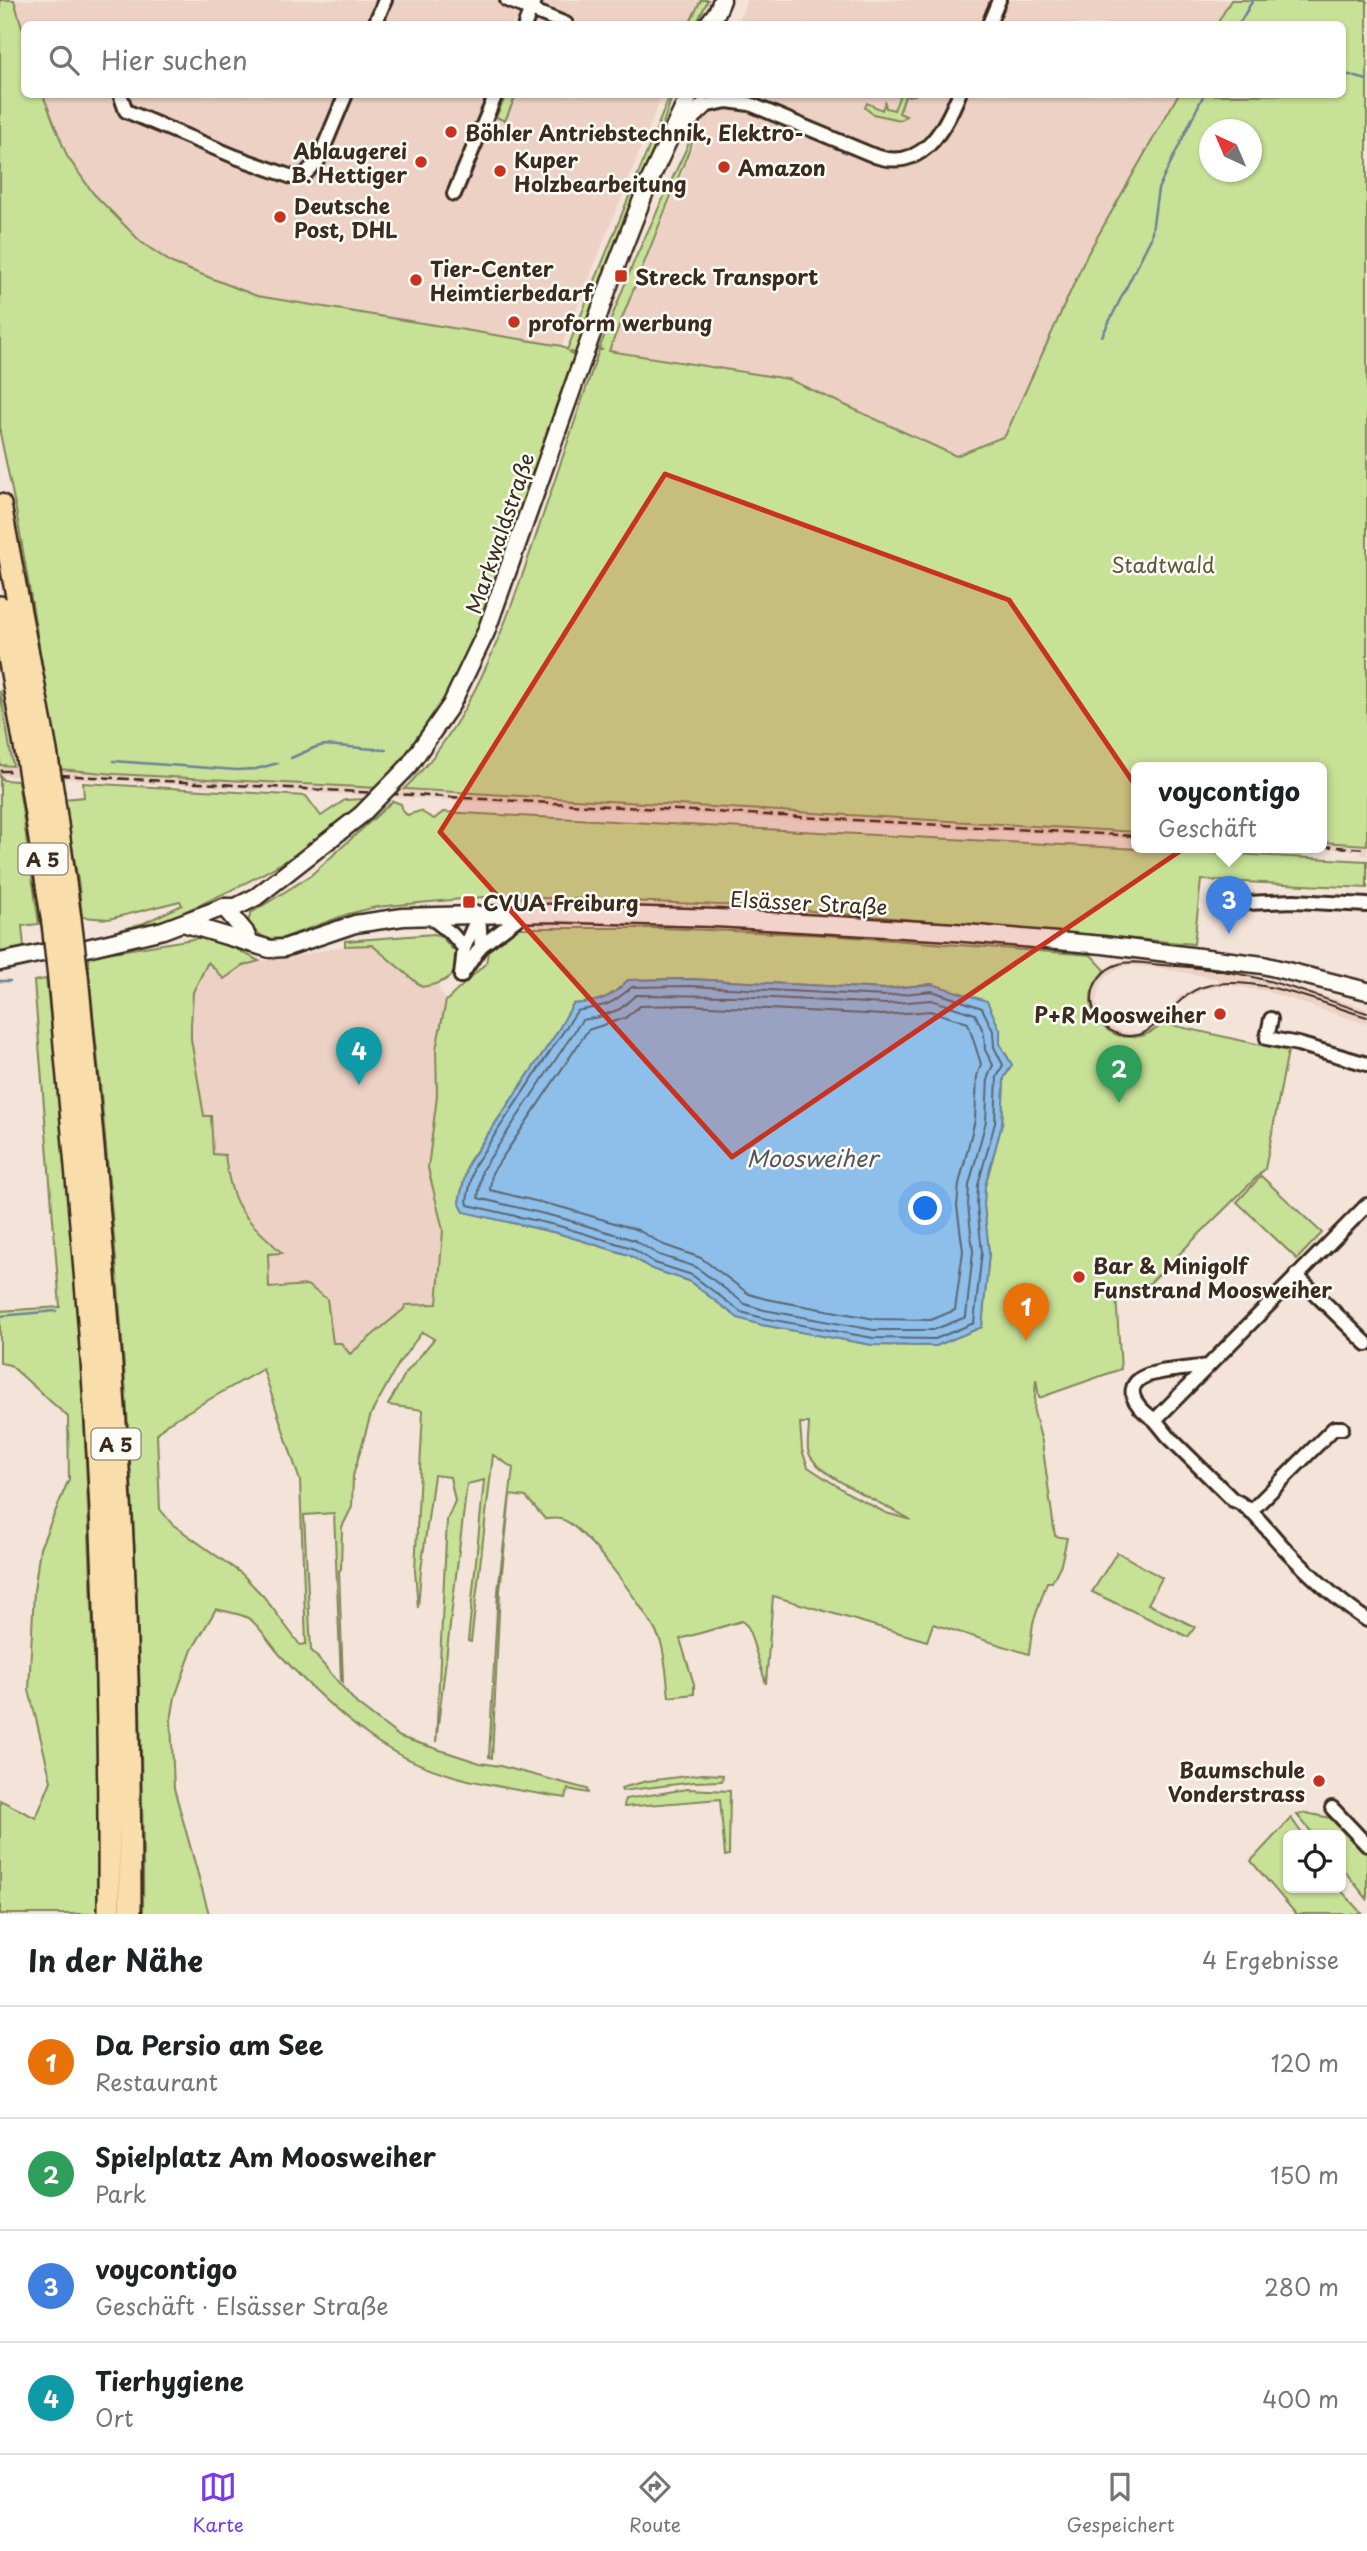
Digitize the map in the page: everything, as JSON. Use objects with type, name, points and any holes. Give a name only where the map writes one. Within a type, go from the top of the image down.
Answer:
[{"type":"highway","name":"A 5","points":[[0,505],[62,921],[99,1206],[123,1567],[130,1779],[130,1914]]},
{"type":"highway","name":"A 5","points":[[0,607],[36,751]]},
{"type":"highway","name":"A 5","points":[[68,976],[105,1596],[110,1781],[109,1914]]},
{"type":"main road","name":"Markwaldstraße","points":[[669,136],[668,125],[677,98]]},
{"type":"main road","name":"Markwaldstraße","points":[[88,948],[183,923],[223,907],[236,907],[256,897],[361,816],[408,767],[451,705],[486,632],[595,323],[648,184],[688,98]]},
{"type":"main road","points":[[669,136],[721,99]]},
{"type":"main road","points":[[223,907],[222,922],[231,936]]},
{"type":"main road","points":[[223,907],[245,932],[249,943]]},
{"type":"main road","name":"Elsässer Straße","points":[[183,923],[270,949],[284,948],[363,923],[428,915],[525,913],[760,920],[954,932],[1103,945],[1263,965],[1367,991]]},
{"type":"main road","points":[[0,962],[42,953]]},
{"type":"street","points":[[376,21],[385,0]]},
{"type":"street","points":[[507,0],[533,5],[561,21]]},
{"type":"street","points":[[990,21],[999,0]]},
{"type":"street","points":[[121,98],[126,111],[236,157],[292,177],[305,174],[318,161],[344,98]]},
{"type":"street","points":[[454,194],[494,98]]},
{"type":"street","points":[[721,99],[750,104],[875,156],[893,160],[917,154],[930,145],[947,122],[957,98]]},
{"type":"street","points":[[1247,903],[1284,901],[1367,905]]},
{"type":"street","points":[[479,913],[481,946]]},
{"type":"street","points":[[479,913],[464,948],[461,976],[481,946],[525,913]]},
{"type":"street","points":[[428,915],[452,934],[464,948]]},
{"type":"street","points":[[1271,1019],[1267,1038],[1367,1064]]},
{"type":"street","points":[[1154,1420],[1367,1205]]},
{"type":"street","points":[[1296,1275],[1367,1345]]},
{"type":"street","points":[[1207,1366],[1140,1379],[1134,1388],[1134,1399],[1143,1412],[1233,1500],[1238,1500],[1318,1581],[1367,1620]]},
{"type":"street","points":[[1250,1512],[1334,1428],[1342,1428]]},
{"type":"street","points":[[1332,1808],[1367,1845]]},
{"type":"highlighted area","points":[[665,474],[1009,600],[1180,851],[732,1157],[440,832]]},
{"type":"shaded area","points":[[14,0],[703,0],[693,21],[21,21],[21,24]]},
{"type":"shaded area","points":[[747,0],[1231,0],[1219,21],[739,21]]},
{"type":"shaded area","points":[[44,98],[661,98],[562,346],[257,296],[172,263],[141,242],[93,193],[67,156]]},
{"type":"shaded area","points":[[713,98],[1176,98],[1087,255],[1005,436],[956,456],[788,379],[610,351]]},
{"type":"shaded area","points":[[0,765],[235,781],[1131,832],[1131,839],[0,775]]},
{"type":"shaded area","points":[[1327,842],[1367,845],[1367,855],[1361,855],[1361,850],[1327,849]]},
{"type":"shaded area","points":[[371,945],[422,987],[437,985],[446,1001],[436,1049],[437,1096],[428,1168],[443,1230],[437,1304],[404,1309],[350,1355],[333,1343],[327,1299],[307,1285],[269,1288],[268,1254],[282,1252],[240,1211],[229,1186],[225,1156],[213,1155],[211,1117],[204,1116],[191,1025],[193,992],[208,962],[224,979],[242,966],[259,961],[284,959],[338,947]]},
{"type":"shaded area","points":[[1129,960],[1235,971],[1367,1009],[1367,1024],[1262,990],[1224,985],[1202,990],[1180,1002],[1158,1027],[1148,1034],[1118,1036],[1106,1030],[1098,1021],[1093,1014],[1090,998],[1094,985],[1105,970],[1115,963]],"holes":[[[1127,965],[1155,967],[1219,979],[1218,982],[1197,987],[1180,996],[1151,1027],[1137,1033],[1122,1032],[1109,1026],[1101,1017],[1096,1001],[1100,985],[1107,975]]]},
{"type":"green space","points":[[0,0],[14,0],[21,24],[21,98],[44,98],[67,156],[93,193],[141,242],[172,263],[257,296],[562,346],[567,350],[671,98],[576,354],[569,351],[574,356],[501,567],[469,649],[436,715],[378,788],[60,769],[16,510],[0,433]]},
{"type":"green space","points":[[701,0],[708,0],[698,21],[690,21]]},
{"type":"green space","name":"Stadtwald","points":[[1231,0],[1367,0],[1367,845],[1327,842],[1327,762],[1131,762],[1131,832],[404,789],[429,762],[451,731],[488,664],[516,592],[599,350],[603,350],[599,349],[635,259],[702,118],[609,351],[788,379],[956,456],[1005,436],[1087,255],[1176,98],[1346,98],[1346,21],[1219,21]]},
{"type":"green space","points":[[505,98],[515,98],[505,121],[496,117]]},
{"type":"green space","points":[[899,98],[904,98],[899,113],[906,116],[900,120],[873,114],[865,108],[867,103],[882,110],[885,103],[886,108],[894,110]]},
{"type":"green space","points":[[0,690],[13,766],[0,765]]},
{"type":"green space","points":[[0,775],[3,780],[18,781],[39,924],[22,926],[24,947],[0,952]]},
{"type":"green space","points":[[83,783],[306,796],[321,816],[345,800],[364,801],[345,819],[303,850],[257,877],[164,923],[100,940],[100,936],[144,923],[182,905],[180,901],[109,919],[82,917],[64,799],[84,797]]},
{"type":"green space","points":[[393,801],[401,804],[407,815],[420,811],[434,819],[443,812],[1131,848],[1131,853],[1216,853],[1367,861],[1367,888],[1201,880],[1194,944],[765,907],[484,897],[376,907],[348,914],[283,938],[269,939],[253,929],[248,922],[251,913],[310,876]]},
{"type":"green space","points":[[515,928],[661,928],[825,935],[1091,955],[1105,970],[1094,986],[1091,1001],[1095,1016],[1104,1027],[1116,1034],[1132,1037],[1148,1034],[1163,1023],[1288,1051],[1265,1169],[1150,1283],[1116,1296],[1121,1369],[1039,1398],[1036,1379],[1034,1412],[1042,1442],[1055,1536],[1067,1538],[1061,1564],[1052,1582],[1047,1582],[1033,1623],[1029,1654],[933,1624],[927,1641],[773,1596],[766,1684],[748,1627],[742,1621],[680,1639],[694,1684],[694,1694],[669,1697],[665,1663],[656,1631],[617,1574],[572,1525],[561,1519],[545,1519],[526,1497],[510,1495],[500,1591],[492,1758],[489,1757],[498,1591],[513,1468],[493,1455],[471,1642],[468,1641],[484,1480],[467,1484],[436,1742],[447,1520],[455,1501],[450,1477],[434,1475],[418,1608],[415,1570],[423,1410],[388,1405],[405,1374],[434,1339],[422,1332],[399,1363],[371,1414],[353,1476],[352,1507],[342,1527],[339,1571],[343,1682],[334,1513],[304,1515],[311,1650],[357,1704],[400,1737],[480,1763],[587,1789],[588,1793],[568,1789],[566,1798],[515,1790],[463,1779],[414,1762],[369,1736],[335,1709],[282,1657],[251,1620],[239,1614],[216,1609],[192,1650],[175,1697],[171,1720],[174,1788],[209,1914],[143,1914],[139,1653],[130,1459],[89,956],[205,937],[220,940],[259,961],[242,966],[224,979],[208,962],[193,992],[191,1039],[204,1116],[211,1116],[213,1154],[225,1155],[236,1201],[249,1220],[282,1253],[268,1254],[269,1288],[307,1285],[327,1299],[333,1343],[341,1343],[350,1354],[404,1309],[405,1305],[437,1304],[443,1230],[428,1168],[437,1096],[436,1049],[446,1001],[486,963],[489,947]],"holes":[[[690,979],[885,989],[932,984],[1000,1030],[1000,1044],[1012,1065],[1004,1078],[1002,1124],[985,1186],[984,1205],[989,1253],[982,1327],[936,1346],[872,1345],[762,1325],[726,1309],[689,1281],[652,1269],[629,1255],[557,1233],[464,1212],[459,1202],[468,1163],[556,1034],[573,1004],[604,998],[628,980]],[[263,1369],[300,1481],[306,1644],[300,1645],[264,1597],[242,1574],[172,1524],[160,1509],[157,1434],[166,1424]],[[800,1423],[809,1423],[808,1450],[823,1470],[911,1520],[886,1513],[848,1493],[808,1467],[802,1450]]]},
{"type":"green space","points":[[434,934],[443,938],[452,949],[455,948],[456,965],[454,972],[445,980],[422,987],[372,945],[345,946],[345,941]]},
{"type":"green space","points":[[46,979],[69,1179],[83,1387],[99,1776],[98,1914],[0,1914],[0,1800],[36,1818],[51,1781],[29,1690],[34,1591],[40,1548],[69,1479],[68,1417],[10,1365],[0,1363],[0,1311],[60,1307],[34,981]]},
{"type":"green space","points":[[1261,1176],[1322,1233],[1297,1259],[1237,1202]]},
{"type":"green space","points":[[1117,1552],[1162,1578],[1148,1604],[1195,1627],[1188,1637],[1092,1592]]},
{"type":"green space","points":[[703,1774],[723,1775],[722,1781],[622,1791],[621,1788],[647,1781]]},
{"type":"green space","points":[[687,1789],[730,1791],[729,1855],[725,1856],[720,1799],[624,1807],[625,1799]]},
{"type":"green space","points":[[1306,1813],[1340,1820],[1367,1852],[1367,1899],[1346,1873],[1346,1830],[1310,1830],[1297,1815]]},
{"type":"green space","points":[[1291,1818],[1299,1830],[1283,1830],[1283,1893],[1343,1893],[1361,1913],[1296,1914],[1251,1861]]},
{"type":"water","name":"Moosweiher","points":[[690,979],[885,989],[932,984],[987,1001],[1000,1030],[1000,1044],[1012,1065],[1004,1078],[1002,1124],[985,1186],[984,1205],[989,1253],[982,1327],[936,1346],[872,1345],[762,1325],[738,1318],[689,1281],[652,1269],[629,1255],[557,1233],[464,1212],[459,1202],[468,1164],[556,1034],[573,1004],[604,998],[628,980]]},
{"type":"waterway","points":[[1241,21],[1253,0]]},
{"type":"waterway","points":[[1346,74],[1367,80]]},
{"type":"waterway","points":[[1102,336],[1151,238],[1158,189],[1202,98]]},
{"type":"waterway","points":[[291,758],[325,745],[386,750]]},
{"type":"waterway","points":[[113,761],[237,770],[256,769],[278,763]]},
{"type":"waterway","points":[[0,981],[10,981]]},
{"type":"waterway","points":[[0,1316],[56,1311]]},
{"type":"tram line","points":[[1367,1013],[1249,976],[1212,969],[1135,962],[1119,964],[1104,973],[1094,987],[1092,999],[1097,1017],[1103,1024],[1125,1036],[1149,1030],[1191,993],[1222,983],[1264,986],[1367,1017]]},
{"type":"railway","points":[[0,771],[12,771]]},
{"type":"railway","points":[[59,775],[1131,836]]},
{"type":"railway","points":[[1327,846],[1367,849]]},
{"type":"place","name":"Böhler Antriebstechnik, Elektro-","points":[[451,132]]},
{"type":"place","name":"Ablaugerei B. Hettiger","points":[[421,162]]},
{"type":"place","name":"Amazon","points":[[724,167]]},
{"type":"place","name":"Kuper Holzbearbeitung","points":[[500,171]]},
{"type":"place","name":"Deutsche Post, DHL","points":[[280,217]]},
{"type":"place","name":"Streck Transport","points":[[621,276]]},
{"type":"place","name":"Tier-Center Heimtierbedarf","points":[[416,280]]},
{"type":"place","name":"proform werbung","points":[[514,322]]},
{"type":"place","name":"CVUA Freiburg","points":[[469,902]]},
{"type":"place","name":"voycontigo","points":[[1229,934]]},
{"type":"place","name":"P+R Moosweiher","points":[[1220,1014]]},
{"type":"place","name":"Tierhygiene","points":[[359,1085]]},
{"type":"place","name":"Spielplatz Am Moosweiher","points":[[1119,1103]]},
{"type":"place","name":"Bar & Minigolf Funstrand Moosweiher","points":[[1079,1277]]},
{"type":"place","name":"Da Persio am See","points":[[1026,1341]]},
{"type":"place","name":"Baumschule Vonderstrass","points":[[1319,1781]]}]
